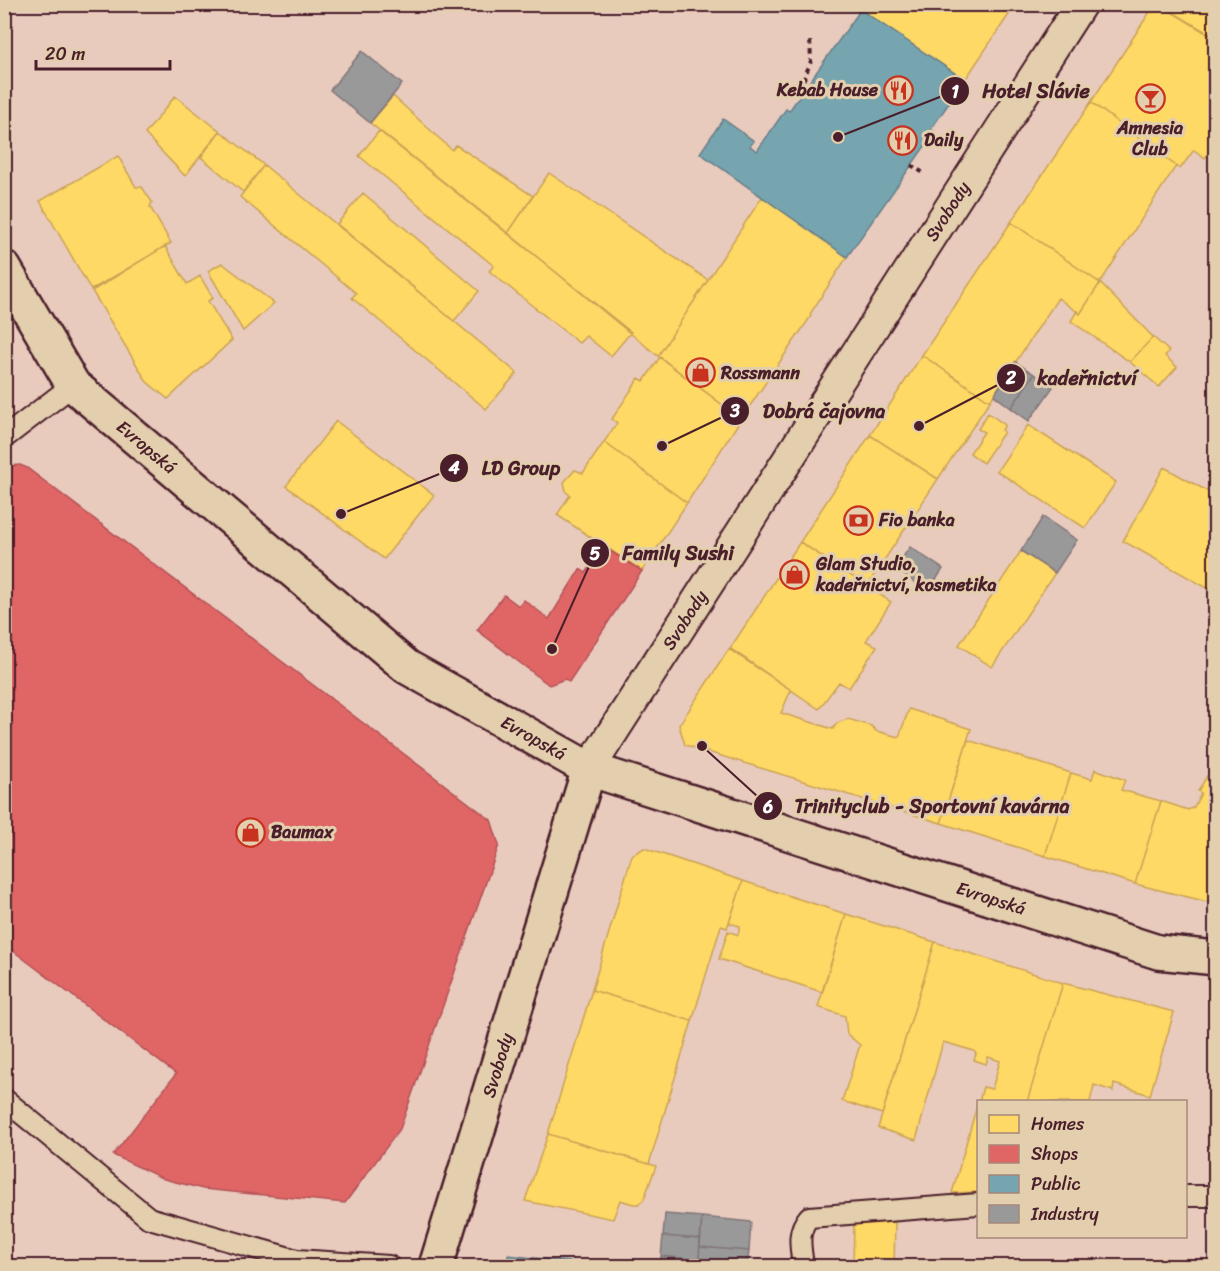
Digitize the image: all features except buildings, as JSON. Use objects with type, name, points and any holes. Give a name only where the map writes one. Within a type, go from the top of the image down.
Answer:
[{"type":"main road","name":"Evropská","points":[[4,268],[73,385],[407,667],[589,769],[1158,952],[1215,958]]},
{"type":"main road","name":"Svobody","points":[[436,1266],[589,769]]},
{"type":"street","name":"Svobody","points":[[589,769],[1081,4]]},
{"type":"lane","points":[[4,438],[73,385]]},
{"type":"lane","points":[[4,1099],[149,1218],[297,1260],[389,1266]]},
{"type":"lane","points":[[1187,1196],[1215,1196]]},
{"type":"lane","points":[[803,1266],[800,1234],[802,1225],[808,1217],[977,1204]]},
{"type":"path","points":[[804,89],[803,81],[811,61],[810,39]]},
{"type":"place","name":"Kebab House","points":[[899,90]]},
{"type":"place","name":"Amnesia Club","points":[[1150,99]]},
{"type":"place","name":"Hotel Slávie","points":[[838,137]]},
{"type":"place","name":"Daily","points":[[903,140]]},
{"type":"place","name":"Rossmann","points":[[700,373]]},
{"type":"place","name":"kadeřnictví","points":[[919,426]]},
{"type":"place","name":"Dobrá čajovna","points":[[662,446]]},
{"type":"place","name":"LD Group","points":[[341,514]]},
{"type":"place","name":"Fio banka","points":[[858,520]]},
{"type":"place","name":"Glam Studio, kadeřnictví, kosmetika","points":[[795,574]]},
{"type":"place","name":"Family Sushi","points":[[552,649]]},
{"type":"place","name":"Trinityclub - Sportovní kavárna","points":[[702,746]]},
{"type":"place","name":"Baumax","points":[[250,832]]}]
